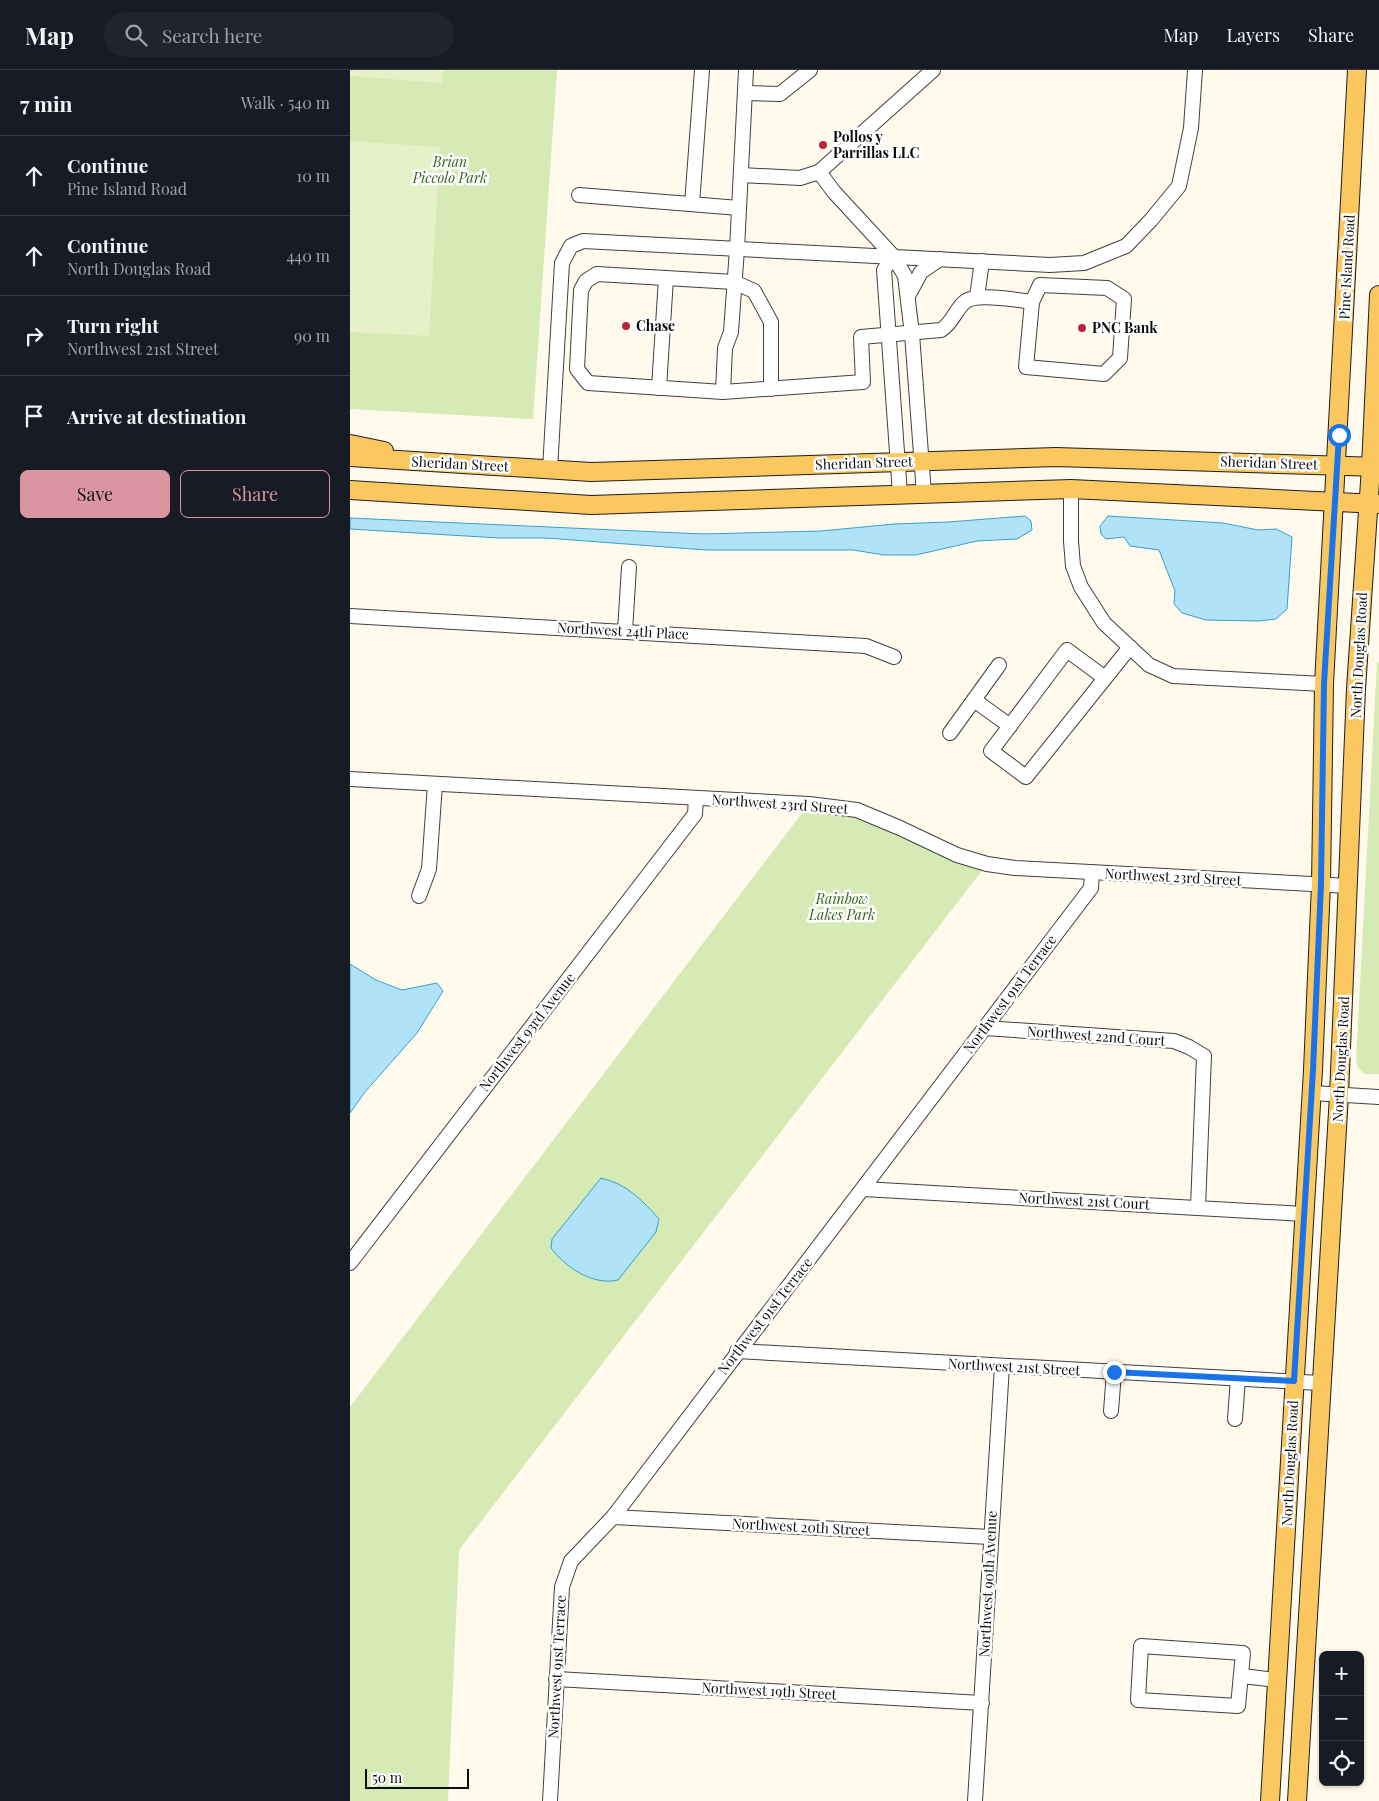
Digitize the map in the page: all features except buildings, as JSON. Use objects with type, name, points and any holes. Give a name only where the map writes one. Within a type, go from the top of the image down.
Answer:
[{"type":"main road","name":"Pine Island Road","points":[[1338,465],[1356,70]]},
{"type":"main road","points":[[1375,467],[1379,295]]},
{"type":"main road","points":[[350,444],[441,462]]},
{"type":"main road","name":"Sheridan Street","points":[[350,457],[591,472],[1056,457],[1375,467]]},
{"type":"main road","name":"North Douglas Road","points":[[1270,1801],[1312,1093],[1321,884],[1324,684],[1334,501],[1338,465]]},
{"type":"main road","name":"North Douglas Road","points":[[1297,1801],[1320,1383],[1339,1095],[1356,689],[1374,504],[1375,467]]},
{"type":"main road","points":[[350,490],[591,504],[1071,489],[1374,504]]},
{"type":"street","points":[[692,204],[702,70]]},
{"type":"street","points":[[723,392],[725,348],[731,332],[737,248],[746,70]]},
{"type":"street","points":[[745,93],[780,94],[810,70]]},
{"type":"street","points":[[742,175],[800,178],[819,172],[933,70]]},
{"type":"street","points":[[550,469],[562,263],[571,246],[583,241],[1050,265],[1084,263],[1126,246],[1151,220],[1179,186],[1191,128],[1195,70]]},
{"type":"street","points":[[819,172],[834,192],[893,256],[905,276],[912,334],[924,494]]},
{"type":"street","points":[[579,195],[739,208]]},
{"type":"street","points":[[893,256],[884,270],[900,494]]},
{"type":"street","points":[[907,297],[921,272],[940,259]]},
{"type":"street","points":[[977,297],[982,261]]},
{"type":"street","points":[[771,389],[771,322],[754,291],[734,282],[598,274],[586,281],[581,290],[577,369],[588,383],[723,392],[771,389],[863,382],[861,337],[912,334],[940,330],[949,325],[967,300],[977,297],[1032,302]]},
{"type":"street","points":[[660,388],[666,278]]},
{"type":"street","points":[[1040,284],[1107,288],[1124,298],[1120,358],[1104,374],[1026,367],[1032,302],[1040,284]]},
{"type":"street","points":[[1071,489],[1073,566],[1081,587],[1104,623],[1149,665],[1173,676],[1324,684]]},
{"type":"street","points":[[625,631],[629,567]]},
{"type":"street","name":"Northwest 24th Place","points":[[350,616],[866,646],[894,657]]},
{"type":"street","points":[[1105,678],[1067,650],[991,751],[1026,776],[1130,647]]},
{"type":"street","points":[[950,734],[1000,665]]},
{"type":"street","points":[[974,700],[1010,726]]},
{"type":"street","name":"Northwest 23rd Street","points":[[350,779],[809,804],[857,810],[957,855],[987,864],[1015,868],[1349,886]]},
{"type":"street","points":[[419,896],[429,870],[435,784]]},
{"type":"street","name":"Northwest 93rd Avenue","points":[[350,1262],[695,814],[696,798]]},
{"type":"street","name":"Northwest 91st Terrace","points":[[550,1801],[562,1587],[571,1561],[613,1517],[737,1351],[985,1028],[1090,888],[1092,872]]},
{"type":"street","name":"Northwest 22nd Court","points":[[985,1028],[1174,1041],[1204,1056],[1198,1207]]},
{"type":"street","points":[[1312,1093],[1379,1097]]},
{"type":"street","name":"Northwest 21st Court","points":[[863,1189],[1304,1214]]},
{"type":"street","name":"Northwest 21st Street","points":[[737,1351],[1320,1383]]},
{"type":"street","name":"Northwest 90th Avenue","points":[[975,1801],[1002,1366]]},
{"type":"street","points":[[1111,1411],[1114,1372]]},
{"type":"street","points":[[1235,1419],[1238,1378]]},
{"type":"street","name":"Northwest 20th Street","points":[[613,1517],[990,1537]]},
{"type":"street","points":[[1142,1646],[1243,1653],[1242,1676],[1238,1706],[1138,1700],[1142,1646]]},
{"type":"street","points":[[1242,1676],[1277,1680]]},
{"type":"street","name":"Northwest 19th Street","points":[[556,1680],[982,1703]]},
{"type":"green space","name":"Brian Piccolo Park","points":[[350,70],[557,70],[533,419],[350,409]]},
{"type":"green space","points":[[350,70],[443,70],[442,83],[350,76]]},
{"type":"green space","points":[[350,141],[440,147],[429,336],[350,332]]},
{"type":"green space","points":[[1377,662],[1379,662],[1379,1074],[1365,1074],[1358,1068],[1356,1060]]},
{"type":"green space","name":"Rainbow Lakes Park","points":[[809,804],[839,807],[987,864],[459,1550],[448,1801],[350,1801],[350,1407]]},
{"type":"water","points":[[1025,516],[1031,521],[1032,530],[1017,539],[977,541],[916,555],[884,555],[853,550],[706,550],[546,538],[499,538],[350,529],[350,518],[703,534],[821,531],[894,524]]},
{"type":"water","points":[[1108,516],[1223,523],[1258,530],[1276,529],[1292,537],[1287,609],[1276,619],[1259,621],[1206,620],[1182,613],[1174,604],[1175,591],[1159,550],[1130,546],[1124,537],[1106,539],[1101,534],[1100,526]]},
{"type":"water","points":[[350,964],[376,980],[402,990],[437,983],[443,991],[417,1033],[365,1092],[350,1113]]},
{"type":"water","points":[[601,1178],[619,1184],[640,1199],[659,1219],[656,1232],[618,1280],[609,1281],[590,1278],[564,1262],[551,1248],[552,1239]]},
{"type":"place","name":"Pollos y Parrillas LLC","points":[[823,145]]},
{"type":"place","name":"Chase","points":[[626,326]]},
{"type":"place","name":"PNC Bank","points":[[1082,328]]},
{"type":"route","points":[[1114,1372],[1294,1381],[1313,1070],[1321,884],[1324,684],[1339,435]]}]
